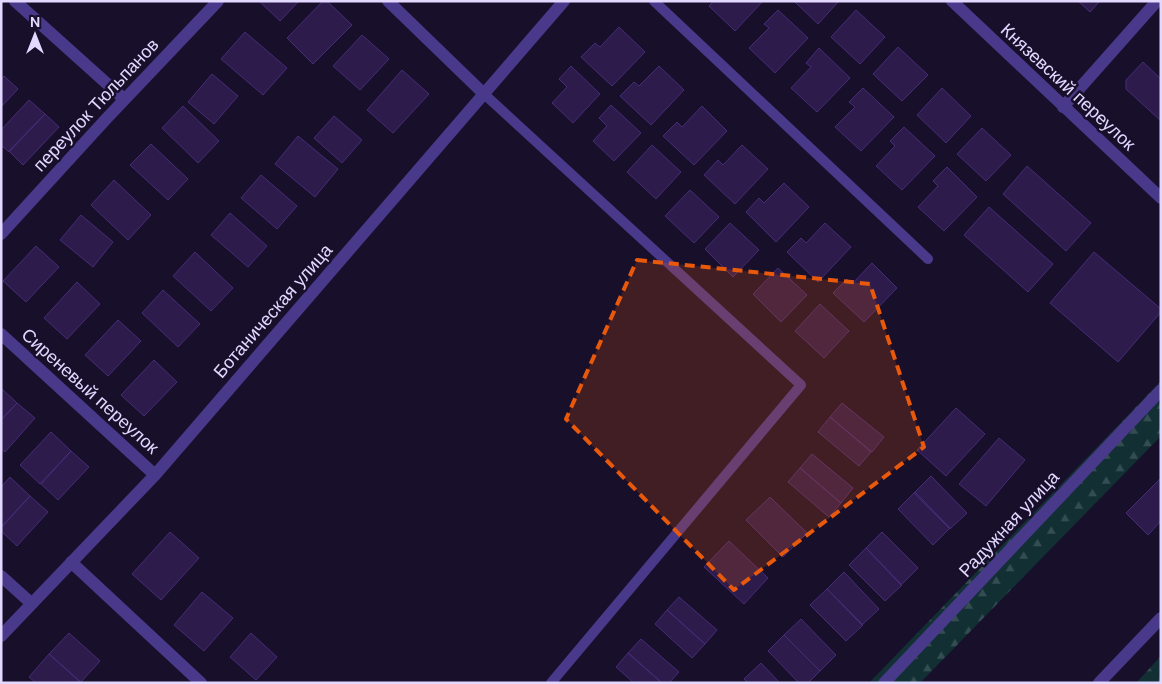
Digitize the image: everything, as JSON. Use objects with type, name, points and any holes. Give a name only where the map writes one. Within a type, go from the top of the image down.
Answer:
[{"type":"street","points":[[15,1],[124,99]]},
{"type":"street","name":"переулок Тюльпанов","points":[[1,234],[124,99],[218,1]]},
{"type":"street","points":[[388,1],[483,93]]},
{"type":"street","name":"Ботаническая улица","points":[[1,636],[155,475],[564,1]]},
{"type":"street","name":"Князевский переулок","points":[[952,1],[1161,198]]},
{"type":"street","points":[[1063,107],[1158,1]]},
{"type":"street","name":"Сиреневый переулок","points":[[1,334],[155,475]]},
{"type":"street","name":"Радужная улица","points":[[884,683],[1161,390]]},
{"type":"street","points":[[70,562],[201,683]]},
{"type":"street","points":[[1,576],[31,603]]},
{"type":"street","points":[[1099,683],[1161,618]]},
{"type":"lane","points":[[654,1],[928,259]]},
{"type":"lane","points":[[483,93],[801,385],[551,683]]},
{"type":"highlighted area","points":[[637,260],[870,284],[924,447],[734,590],[566,419]]},
{"type":"green space","points":[[1161,381],[1161,436],[920,683],[869,683]]},
{"type":"green space","points":[[1161,656],[1161,683],[1136,683]]},
{"type":"building","points":[[259,1],[299,1],[280,21]]},
{"type":"building","points":[[323,1],[327,1],[352,25],[313,64],[287,38]]},
{"type":"building","points":[[714,1],[763,1],[735,31],[709,6]]},
{"type":"building","points":[[794,1],[839,1],[818,24]]},
{"type":"building","points":[[1078,1],[1100,1],[1090,12]]},
{"type":"building","points":[[778,10],[808,38],[775,73],[749,48],[769,28],[764,24]]},
{"type":"building","points":[[856,10],[885,37],[860,64],[831,37]]},
{"type":"building","points":[[619,27],[645,52],[612,86],[581,57],[595,43],[600,47]]},
{"type":"building","points":[[245,32],[287,68],[263,95],[221,59]]},
{"type":"building","points":[[362,35],[389,59],[360,90],[333,66]]},
{"type":"building","points":[[898,47],[928,75],[902,101],[873,74]]},
{"type":"building","points":[[819,48],[850,78],[817,112],[791,88],[811,67],[806,63]]},
{"type":"building","points":[[1143,62],[1161,79],[1161,121],[1126,89],[1126,80]]},
{"type":"building","points":[[571,66],[600,94],[573,123],[552,103],[567,87],[559,79]]},
{"type":"building","points":[[659,66],[684,90],[651,125],[620,96],[634,82],[639,86]]},
{"type":"building","points":[[402,70],[429,94],[393,133],[367,110]]},
{"type":"building","points":[[212,74],[238,96],[214,124],[188,102]]},
{"type":"building","points":[[4,76],[18,89],[1,107],[1,79]]},
{"type":"building","points":[[863,88],[894,117],[861,151],[835,127],[855,107],[849,102]]},
{"type":"building","points":[[942,88],[971,116],[946,143],[917,115]]},
{"type":"building","points":[[29,100],[45,114],[9,152],[1,145],[1,130]]},
{"type":"building","points":[[611,105],[641,133],[614,161],[593,141],[607,126],[599,118]]},
{"type":"building","points":[[183,106],[219,141],[198,163],[162,128]]},
{"type":"building","points":[[702,106],[727,131],[694,165],[663,136],[677,122],[682,127]]},
{"type":"building","points":[[45,114],[59,127],[23,165],[9,151]]},
{"type":"building","points":[[334,116],[362,140],[342,163],[314,138]]},
{"type":"building","points":[[904,127],[935,156],[902,190],[876,166],[895,146],[890,141]]},
{"type":"building","points":[[982,128],[1011,155],[986,181],[957,154]]},
{"type":"building","points":[[298,136],[338,169],[315,197],[275,164]]},
{"type":"building","points":[[151,144],[188,179],[168,200],[130,165]]},
{"type":"building","points":[[652,145],[681,172],[656,199],[627,172]]},
{"type":"building","points":[[742,145],[768,169],[735,204],[704,175],[718,160],[723,165]]},
{"type":"building","points":[[1027,166],[1091,223],[1066,251],[1003,194]]},
{"type":"building","points":[[947,167],[977,197],[944,231],[918,207],[938,186],[933,181]]},
{"type":"building","points":[[261,175],[297,206],[277,229],[241,198]]},
{"type":"building","points":[[114,180],[151,215],[128,240],[91,205]]},
{"type":"building","points":[[784,183],[809,207],[776,242],[746,212],[759,198],[764,203]]},
{"type":"building","points":[[690,190],[719,217],[694,243],[665,216]]},
{"type":"building","points":[[989,207],[1053,264],[1028,292],[964,235]]},
{"type":"building","points":[[230,213],[267,246],[248,267],[211,235]]},
{"type":"building","points":[[81,215],[113,242],[93,267],[60,240]]},
{"type":"building","points":[[730,223],[759,250],[733,277],[705,249]]},
{"type":"building","points":[[825,223],[851,247],[818,282],[787,252],[801,238],[806,243]]},
{"type":"building","points":[[36,246],[59,267],[26,302],[3,281]]},
{"type":"building","points":[[195,252],[233,288],[211,311],[173,276]]},
{"type":"building","points":[[1094,252],[1161,309],[1161,312],[1118,362],[1050,303]]},
{"type":"building","points":[[872,263],[897,288],[864,322],[833,293],[847,279],[852,284]]},
{"type":"building","points":[[778,268],[807,295],[781,322],[753,294]]},
{"type":"building","points":[[77,282],[100,304],[67,339],[44,318]]},
{"type":"building","points":[[163,290],[200,324],[178,347],[142,313]]},
{"type":"building","points":[[820,304],[849,331],[824,358],[795,331]]},
{"type":"building","points":[[118,320],[141,341],[108,376],[85,355]]},
{"type":"building","points":[[154,360],[177,382],[144,416],[121,395]]},
{"type":"building","points":[[1,388],[17,403],[1,420]]},
{"type":"building","points":[[17,403],[35,418],[5,452],[1,449],[1,420]]},
{"type":"building","points":[[842,403],[884,437],[872,452],[830,417]]},
{"type":"building","points":[[956,408],[985,434],[946,476],[917,450]]},
{"type":"building","points":[[830,417],[871,452],[859,466],[818,432]]},
{"type":"building","points":[[51,432],[71,451],[40,484],[20,465]]},
{"type":"building","points":[[999,438],[1025,460],[986,506],[959,484]]},
{"type":"building","points":[[71,451],[89,467],[58,500],[41,484]]},
{"type":"building","points":[[812,454],[853,488],[841,503],[800,468]]},
{"type":"building","points":[[800,468],[841,503],[829,517],[788,482]]},
{"type":"building","points":[[931,476],[967,513],[950,529],[914,493]]},
{"type":"building","points":[[10,477],[30,496],[1,527],[1,487]]},
{"type":"building","points":[[1161,478],[1161,521],[1148,535],[1126,513]]},
{"type":"building","points":[[915,492],[950,528],[933,545],[898,509]]},
{"type":"building","points":[[30,496],[48,512],[17,546],[1,531],[1,528]]},
{"type":"building","points":[[770,497],[807,533],[783,557],[746,520]]},
{"type":"building","points":[[170,532],[199,558],[161,600],[132,574]]},
{"type":"building","points":[[882,532],[918,568],[901,585],[866,548]]},
{"type":"building","points":[[729,541],[768,578],[744,604],[704,567]]},
{"type":"building","points":[[866,548],[902,585],[885,601],[849,565]]},
{"type":"building","points":[[844,572],[879,609],[862,625],[827,589]]},
{"type":"building","points":[[827,589],[863,625],[846,641],[810,605]]},
{"type":"building","points":[[202,592],[233,618],[204,651],[174,625]]},
{"type":"building","points":[[679,597],[717,630],[705,644],[667,610]]},
{"type":"building","points":[[667,610],[705,644],[692,658],[655,624]]},
{"type":"building","points":[[801,619],[836,655],[820,671],[784,635]]},
{"type":"building","points":[[69,633],[100,661],[81,682],[49,654]]},
{"type":"building","points":[[251,633],[277,657],[256,680],[230,657]]},
{"type":"building","points":[[784,635],[820,671],[808,683],[799,683],[768,651]]},
{"type":"building","points":[[641,639],[679,672],[669,683],[662,683],[628,653]]},
{"type":"building","points":[[628,653],[662,683],[634,683],[616,667]]},
{"type":"building","points":[[49,654],[80,682],[36,683],[29,677]]},
{"type":"building","points":[[761,663],[780,683],[748,683],[744,679]]}]
